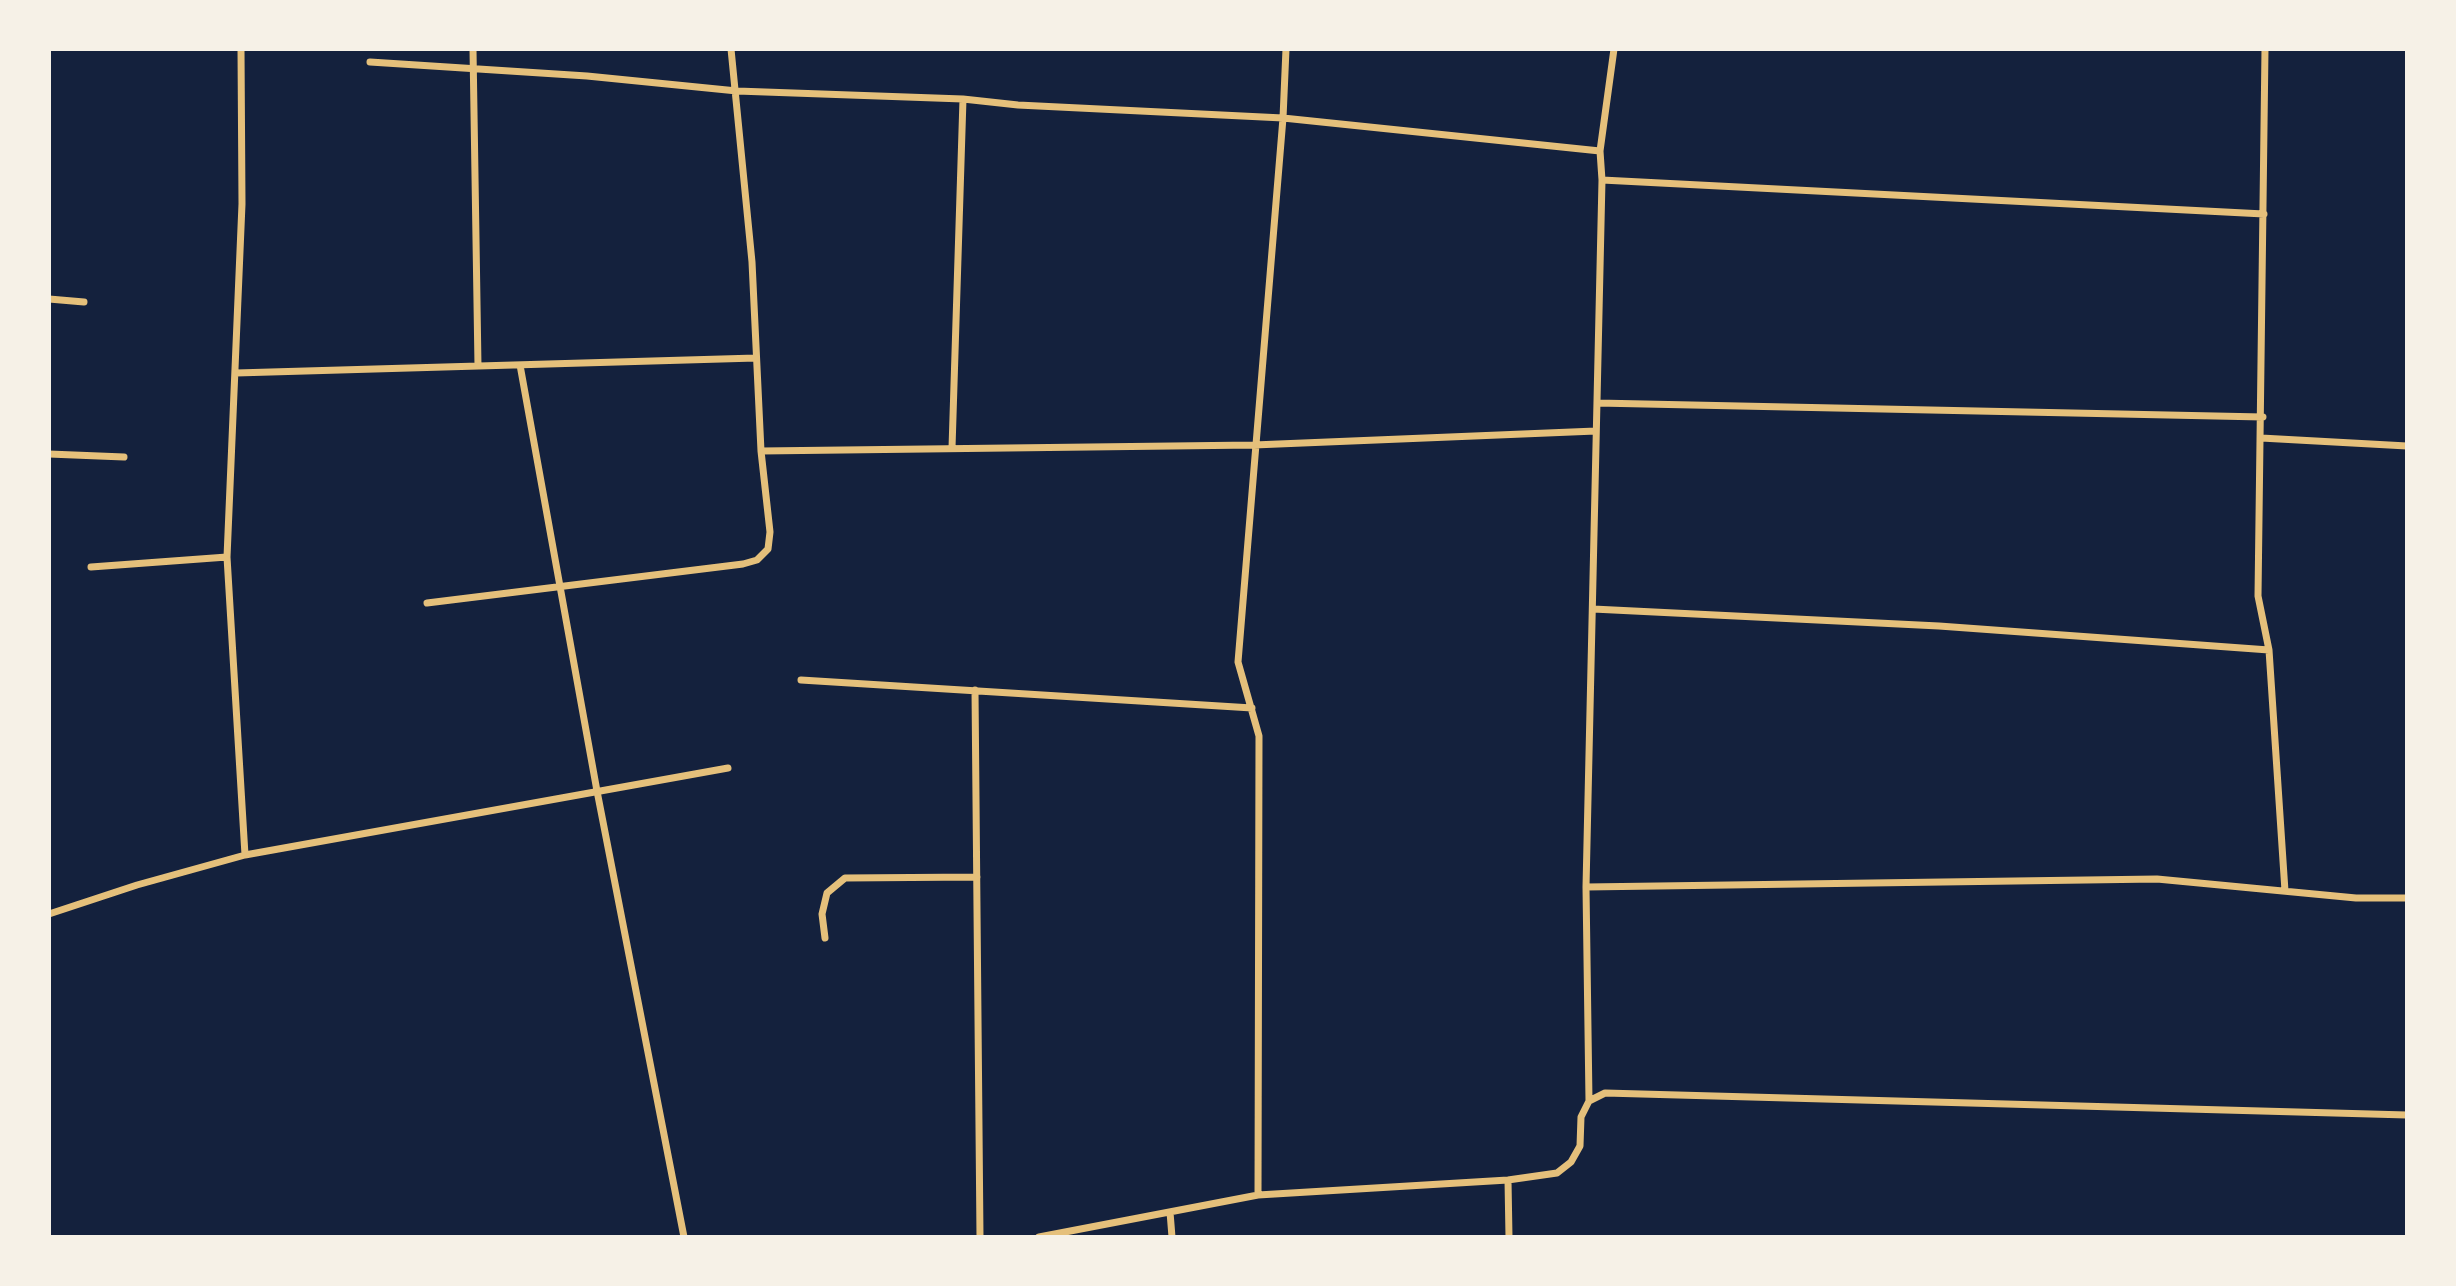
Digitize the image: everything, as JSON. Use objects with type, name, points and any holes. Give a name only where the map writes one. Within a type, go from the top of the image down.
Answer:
[{"type":"street","points":[[241,49],[242,204],[227,556],[245,855]]},
{"type":"street","points":[[473,49],[478,366]]},
{"type":"street","points":[[427,603],[757,560],[768,548],[770,533],[761,451],[752,262],[731,49]]},
{"type":"street","points":[[1258,1195],[1259,736],[1238,662],[1283,118],[1286,49]]},
{"type":"street","points":[[1039,1237],[1258,1195],[1507,1180],[1557,1173],[1571,1162],[1580,1146],[1581,1117],[1588,1101],[1586,887],[1602,180],[1600,150],[1614,49]]},
{"type":"street","points":[[2265,49],[2263,417],[2257,514],[2258,596],[2269,650],[2285,891]]},
{"type":"street","points":[[370,62],[587,76],[737,91],[963,99],[1018,105],[1283,118],[1600,150]]},
{"type":"street","points":[[952,448],[963,99]]},
{"type":"street","points":[[1602,180],[2264,214]]},
{"type":"street","points":[[49,299],[84,302]]},
{"type":"street","points":[[236,373],[756,358]]},
{"type":"street","points":[[520,365],[597,792],[684,1237]]},
{"type":"street","points":[[1597,403],[2263,417]]},
{"type":"street","points":[[761,451],[1254,445],[1596,431]]},
{"type":"street","points":[[2261,438],[2407,446]]},
{"type":"street","points":[[49,454],[124,457]]},
{"type":"street","points":[[91,567],[227,556]]},
{"type":"street","points":[[1593,610],[1938,626],[2269,650]]},
{"type":"street","points":[[801,680],[1252,708]]},
{"type":"street","points":[[975,690],[980,1237]]},
{"type":"street","points":[[49,914],[137,885],[245,855],[728,768]]},
{"type":"street","points":[[825,938],[822,914],[827,892],[845,878],[977,877]]},
{"type":"street","points":[[1586,887],[2157,879],[2356,898],[2407,898]]},
{"type":"street","points":[[1588,1101],[1605,1093],[2407,1115]]},
{"type":"street","points":[[1507,1180],[1509,1237]]},
{"type":"street","points":[[1170,1212],[1172,1237]]}]
